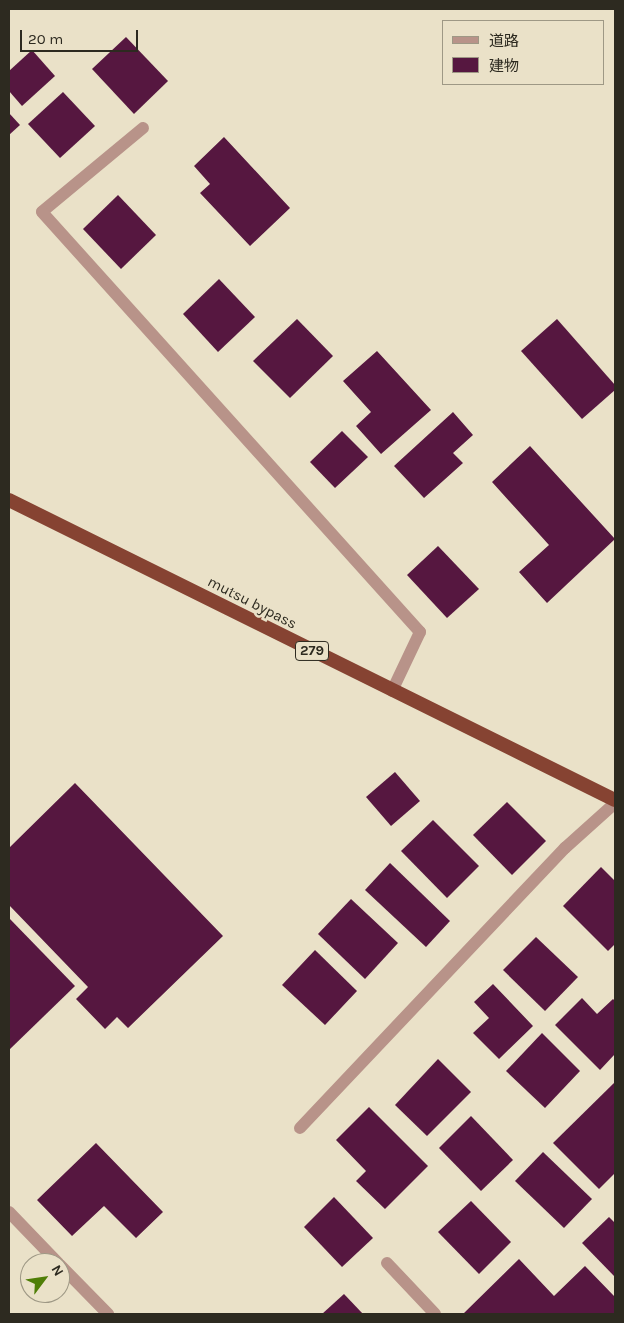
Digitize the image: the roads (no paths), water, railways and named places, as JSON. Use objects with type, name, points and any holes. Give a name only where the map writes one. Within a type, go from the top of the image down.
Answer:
[{"type":"highway","name":"mutsu bypass","points":[[9,500],[615,802]]},
{"type":"street","points":[[144,128],[42,212],[420,632],[392,691]]},
{"type":"street","points":[[300,1128],[565,848],[615,802]]},
{"type":"street","points":[[9,1212],[48,1253]]},
{"type":"street","points":[[387,1263],[435,1314]]},
{"type":"street","points":[[70,1275],[108,1314]]}]
